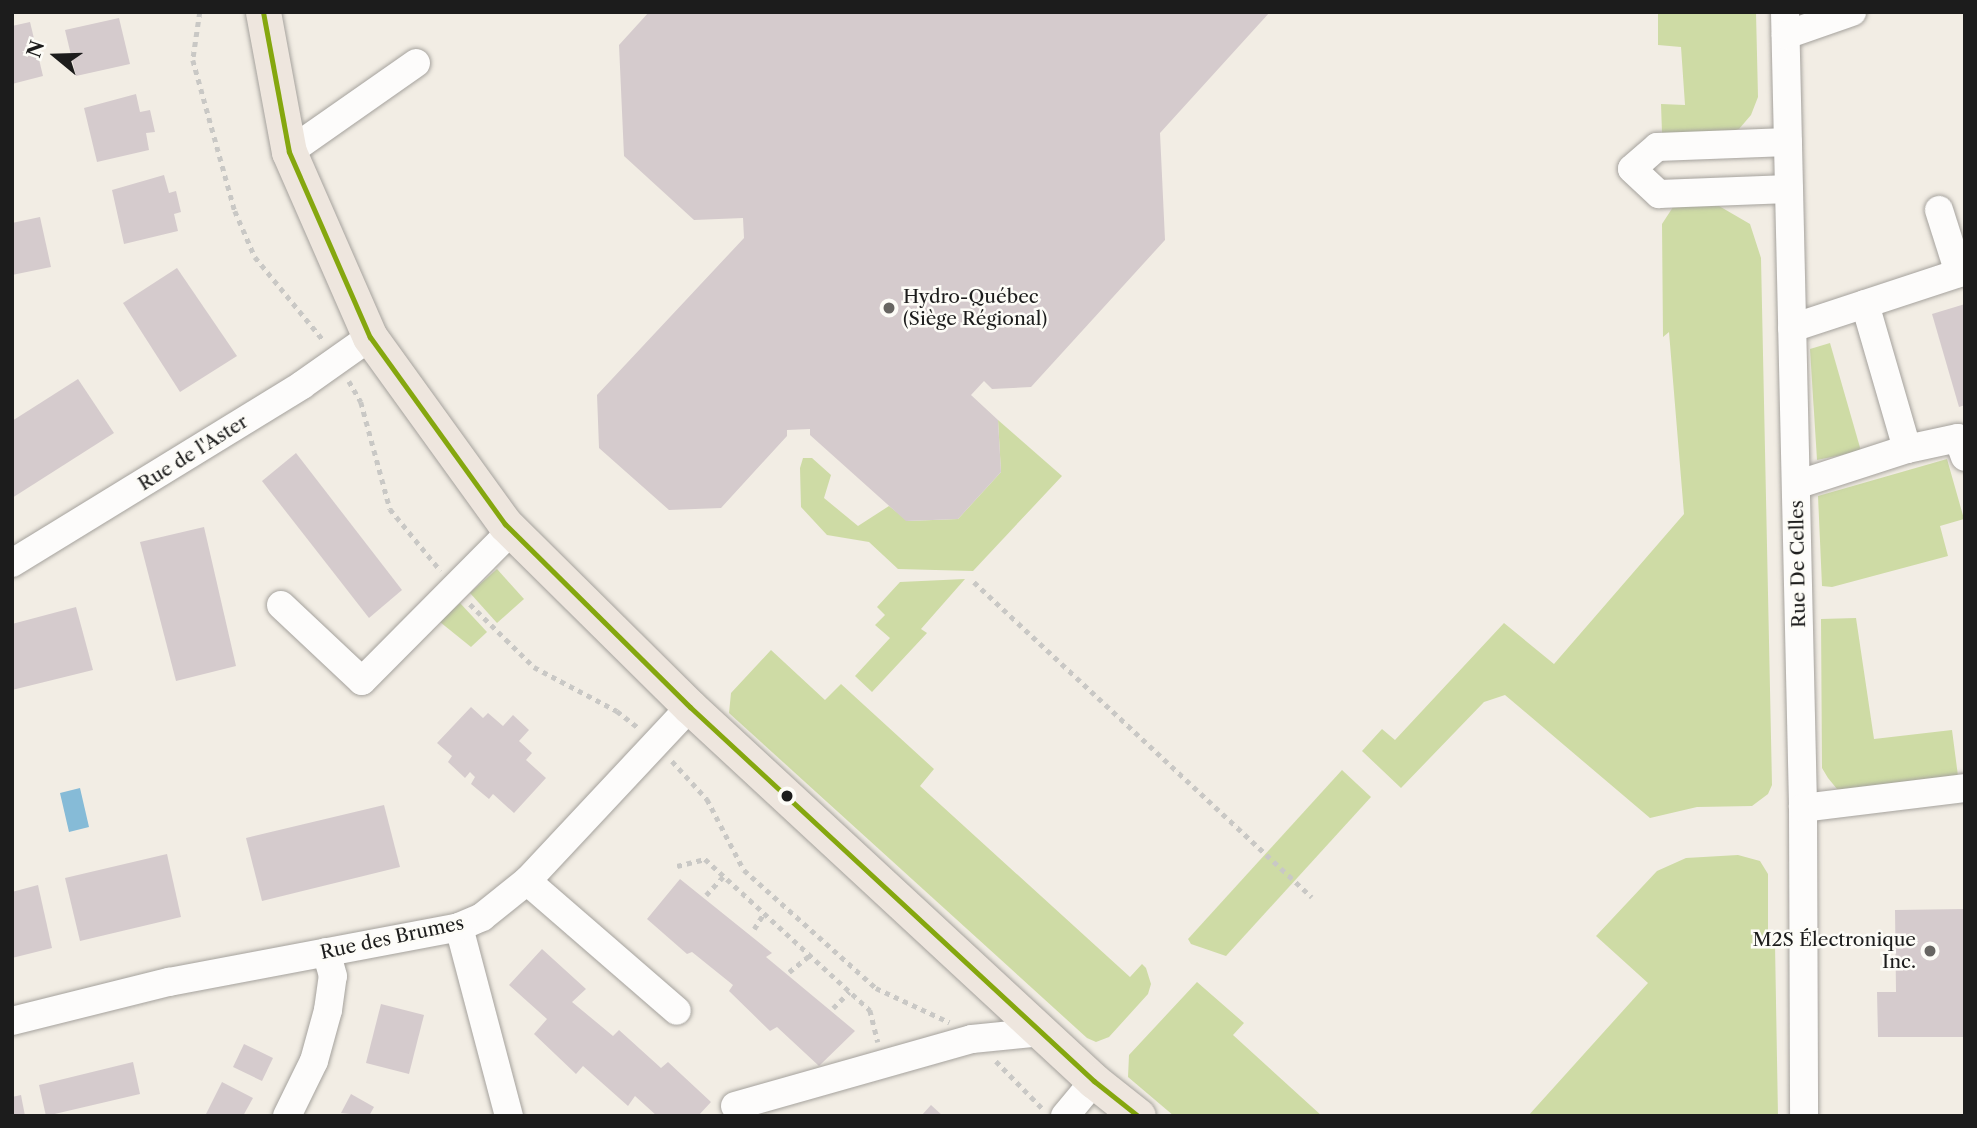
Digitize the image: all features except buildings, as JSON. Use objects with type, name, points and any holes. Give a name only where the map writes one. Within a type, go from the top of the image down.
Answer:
[{"type":"main road","points":[[263,12],[289,152],[370,337],[511,531],[690,707],[1094,1081],[1138,1116]]},
{"type":"street","points":[[1786,24],[1852,12]]},
{"type":"street","name":"Rue De Celles","points":[[1786,24],[1803,808],[1804,1116]]},
{"type":"street","points":[[289,152],[416,63]]},
{"type":"street","points":[[1788,142],[1657,147],[1632,169],[1659,194],[1789,189]]},
{"type":"street","points":[[1793,328],[1962,272],[1939,210]]},
{"type":"street","points":[[1865,304],[1907,449]]},
{"type":"street","name":"Rue de l'Aster","points":[[12,564],[302,384],[370,337]]},
{"type":"street","points":[[1796,485],[1907,449],[1958,438],[1965,457]]},
{"type":"street","points":[[281,605],[362,681],[511,531]]},
{"type":"street","name":"Rue des Brumes","points":[[12,1021],[169,982],[459,927],[482,917],[527,881],[690,707]]},
{"type":"street","points":[[1803,808],[1965,788]]},
{"type":"street","points":[[527,881],[677,1011]]},
{"type":"street","points":[[459,927],[509,1116]]},
{"type":"street","points":[[287,1116],[314,1061],[328,1010],[333,976],[326,952]]},
{"type":"street","points":[[735,1106],[884,1067],[972,1039],[1042,1032]]},
{"type":"street","points":[[1065,1116],[1094,1081]]},
{"type":"path","points":[[974,582],[1312,897]]},
{"type":"path","points":[[677,866],[705,859],[870,1010],[884,1067]]},
{"type":"path","points":[[706,895],[723,877]]},
{"type":"path","points":[[754,929],[764,913]]},
{"type":"path","points":[[789,972],[810,955]]},
{"type":"path","points":[[833,1008],[849,992]]},
{"type":"green space","points":[[1658,12],[1756,12],[1758,97],[1751,115],[1739,129],[1724,133],[1662,133],[1661,104],[1685,105],[1681,47],[1658,45]]},
{"type":"green space","points":[[1719,206],[1750,224],[1761,258],[1772,785],[1768,794],[1752,806],[1697,807],[1650,818],[1505,695],[1484,702],[1401,788],[1362,751],[1382,729],[1395,740],[1504,623],[1554,664],[1684,514],[1669,332],[1663,337],[1662,224],[1673,207]]},
{"type":"green space","points":[[1830,343],[1861,451],[1817,460],[1810,349]]},
{"type":"green space","points":[[998,420],[1062,476],[973,571],[898,569],[869,542],[827,535],[801,507],[800,468],[803,458],[812,458],[831,475],[824,498],[858,526],[889,506],[908,521],[958,519],[1001,472]]},
{"type":"green space","points":[[1947,459],[1964,519],[1940,526],[1948,556],[1832,587],[1822,586],[1818,496]]},
{"type":"green space","points":[[497,569],[524,599],[497,623],[470,593]]},
{"type":"green space","points":[[965,579],[921,629],[927,633],[872,692],[855,676],[890,638],[875,625],[885,615],[877,607],[900,582]]},
{"type":"green space","points":[[460,603],[487,632],[471,647],[440,622]]},
{"type":"green space","points":[[1856,618],[1874,739],[1952,730],[1958,776],[1852,790],[1837,789],[1828,778],[1822,768],[1821,619]]},
{"type":"green space","points":[[771,650],[825,700],[841,684],[934,769],[920,786],[1130,977],[1142,964],[1146,968],[1151,984],[1148,994],[1109,1037],[1096,1042],[1087,1038],[729,713],[731,693]]},
{"type":"green space","points":[[1342,770],[1371,797],[1226,956],[1191,944],[1188,939]]},
{"type":"green space","points":[[1738,855],[1760,861],[1768,874],[1768,942],[1775,944],[1778,1116],[1528,1116],[1648,983],[1596,936],[1657,871],[1686,858]]},
{"type":"green space","points":[[1197,982],[1244,1023],[1233,1035],[1322,1116],[1174,1116],[1128,1077],[1129,1055]]},
{"type":"water","points":[[80,788],[89,827],[69,832],[60,793]]},
{"type":"transit line","points":[[263,12],[289,152],[370,337],[505,524],[690,707],[1094,1081],[1138,1116]]},
{"type":"place","name":"Hydro-Québec (Siège Régional)","points":[[889,308]]},
{"type":"place","name":"M2S Électronique Inc.","points":[[1930,951]]}]
